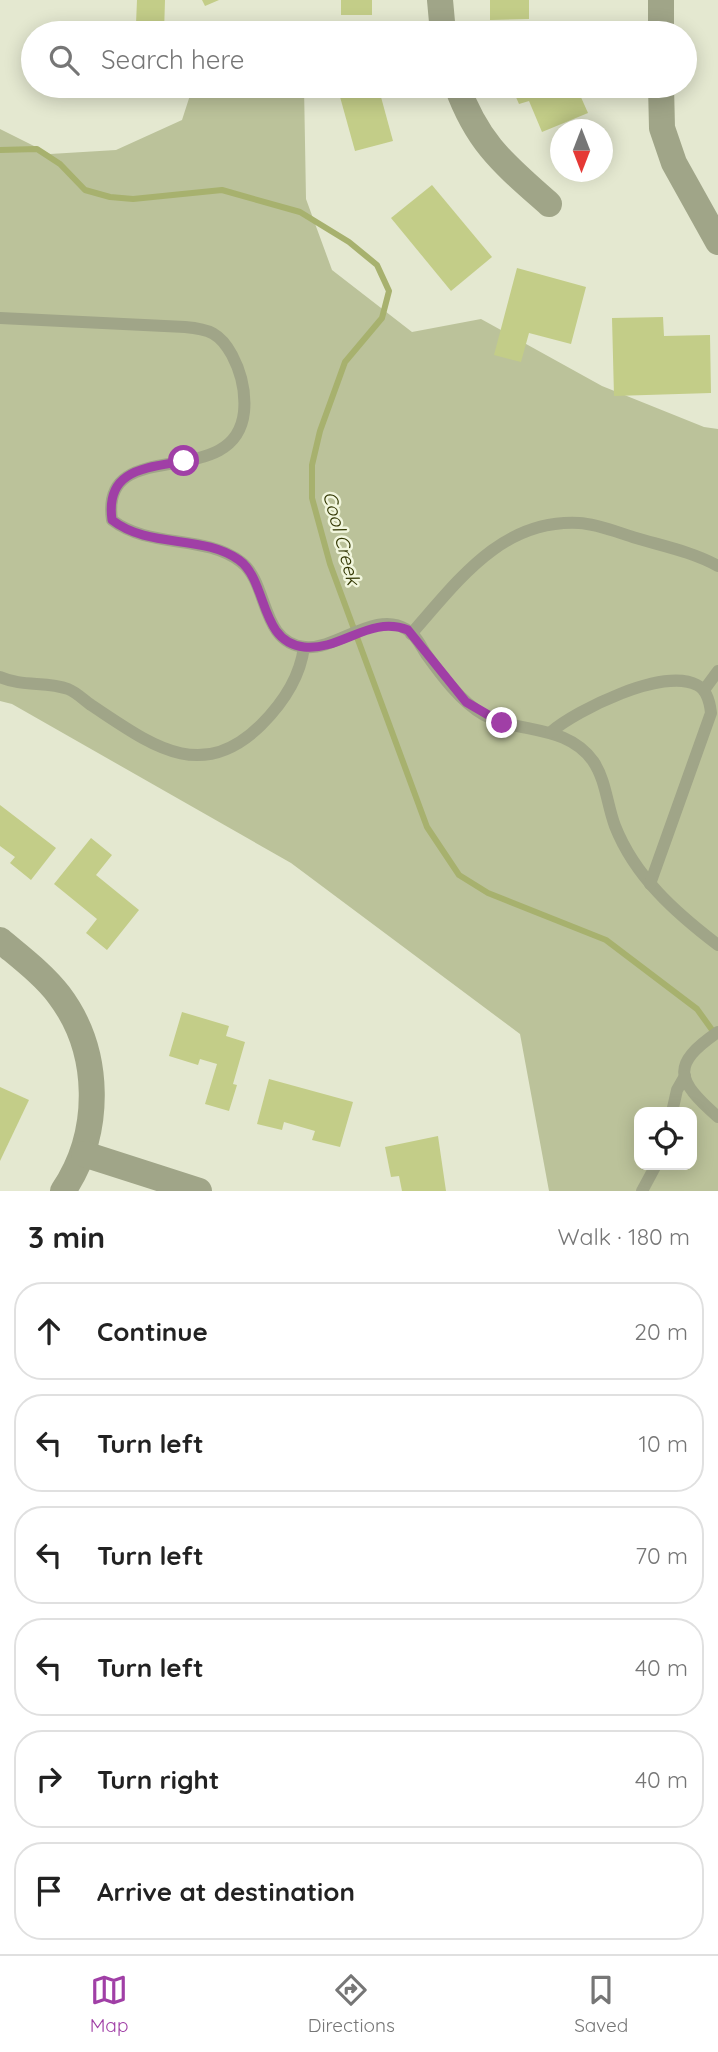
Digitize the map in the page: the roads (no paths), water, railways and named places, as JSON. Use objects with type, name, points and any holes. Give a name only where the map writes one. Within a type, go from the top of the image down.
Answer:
[{"type":"street","points":[[440,0],[442,21]]},
{"type":"street","points":[[661,0],[661,21]]},
{"type":"street","points":[[461,98],[468,117],[490,151],[549,204]]},
{"type":"street","points":[[661,98],[662,128],[674,163],[718,242]]},
{"type":"street","points":[[0,940],[57,993],[81,1038],[92,1082],[91,1124],[84,1154],[64,1191]]},
{"type":"street","points":[[84,1154],[199,1191]]},
{"type":"lane","points":[[0,318],[209,329],[223,340],[243,380],[242,424],[234,438],[217,453],[130,473],[115,489],[110,504],[112,520],[134,534],[224,551],[237,559],[253,577],[271,622],[283,637],[304,647],[318,646],[379,625],[396,625],[411,634],[452,686],[482,713],[502,723],[551,732],[573,743],[594,762],[616,828],[650,884],[674,910],[718,945]]},
{"type":"lane","points":[[411,634],[461,578],[492,550],[512,535],[547,525],[581,523],[686,553],[718,566]]},
{"type":"lane","points":[[0,677],[14,684],[68,689],[171,752],[210,757],[242,743],[280,705],[301,670],[304,647]]},
{"type":"lane","points":[[704,690],[718,671]]},
{"type":"lane","points":[[551,732],[569,716],[639,688],[678,682],[696,684],[704,690],[711,713],[650,884]]},
{"type":"lane","points":[[718,1031],[694,1049],[684,1065],[685,1082],[698,1099],[718,1117]]},
{"type":"lane","points":[[673,1107],[677,1090],[685,1076]]},
{"type":"lane","points":[[642,1191],[653,1170]]},
{"type":"waterway","name":"Cool Creek","points":[[0,150],[37,149],[60,164],[85,190],[110,197],[133,199],[222,190],[300,212],[349,242],[377,265],[389,291],[382,318],[345,362],[320,431],[312,465],[312,498],[330,564],[427,827],[459,875],[488,893],[606,940],[697,1009],[715,1034]]}]
